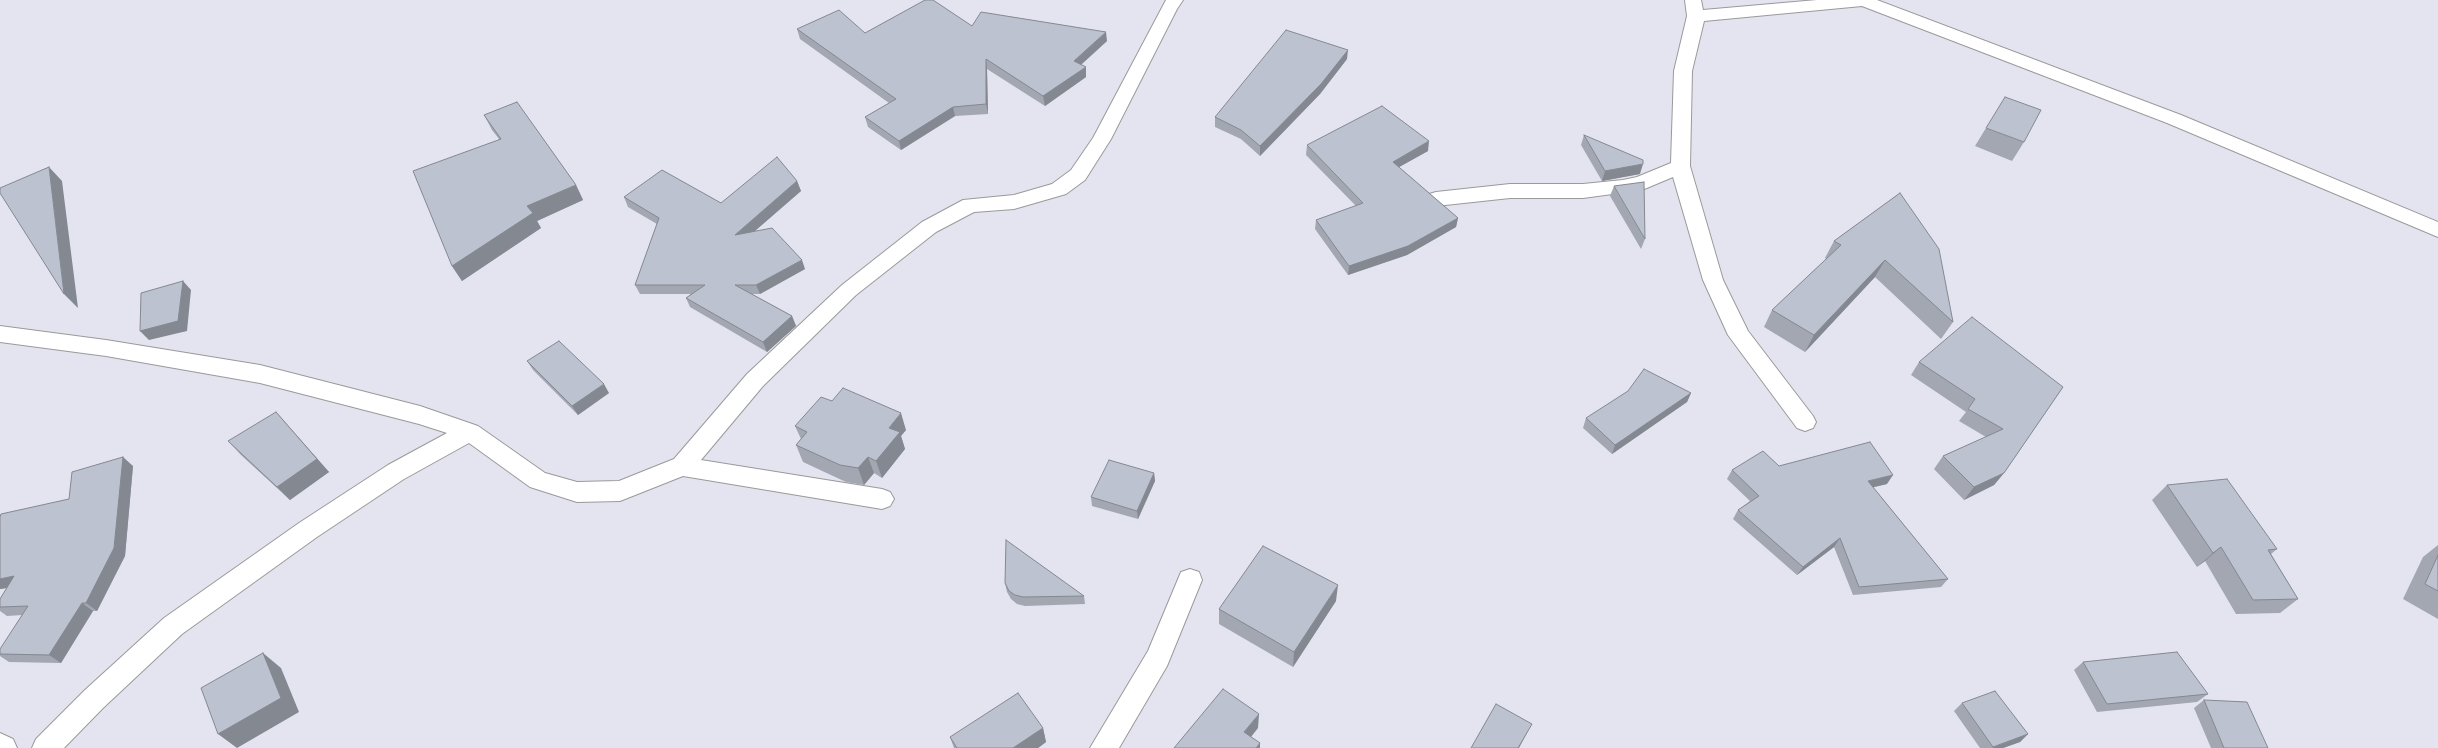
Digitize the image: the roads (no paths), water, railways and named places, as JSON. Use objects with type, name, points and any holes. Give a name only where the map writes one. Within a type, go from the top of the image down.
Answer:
[{"type":"street","points":[[0,334],[106,348],[260,374],[420,415],[470,432],[538,480],[577,492],[620,491],[682,466],[755,380],[849,290],[929,227],[970,205],[1014,202],[1059,189],[1078,176],[1102,138],[1169,7],[1175,0]]},
{"type":"street","points":[[1805,422],[1739,335],[1713,280],[1680,166],[1683,71],[1695,8],[1862,0],[2174,119],[2438,230]]},
{"type":"street","points":[[1436,199],[1510,191],[1583,191],[1623,187],[1642,183],[1680,166]]},
{"type":"street","points":[[46,748],[94,699],[173,626],[396,472],[470,432]]},
{"type":"street","points":[[682,466],[882,499]]},
{"type":"street","points":[[1104,748],[1158,658],[1190,580]]}]
